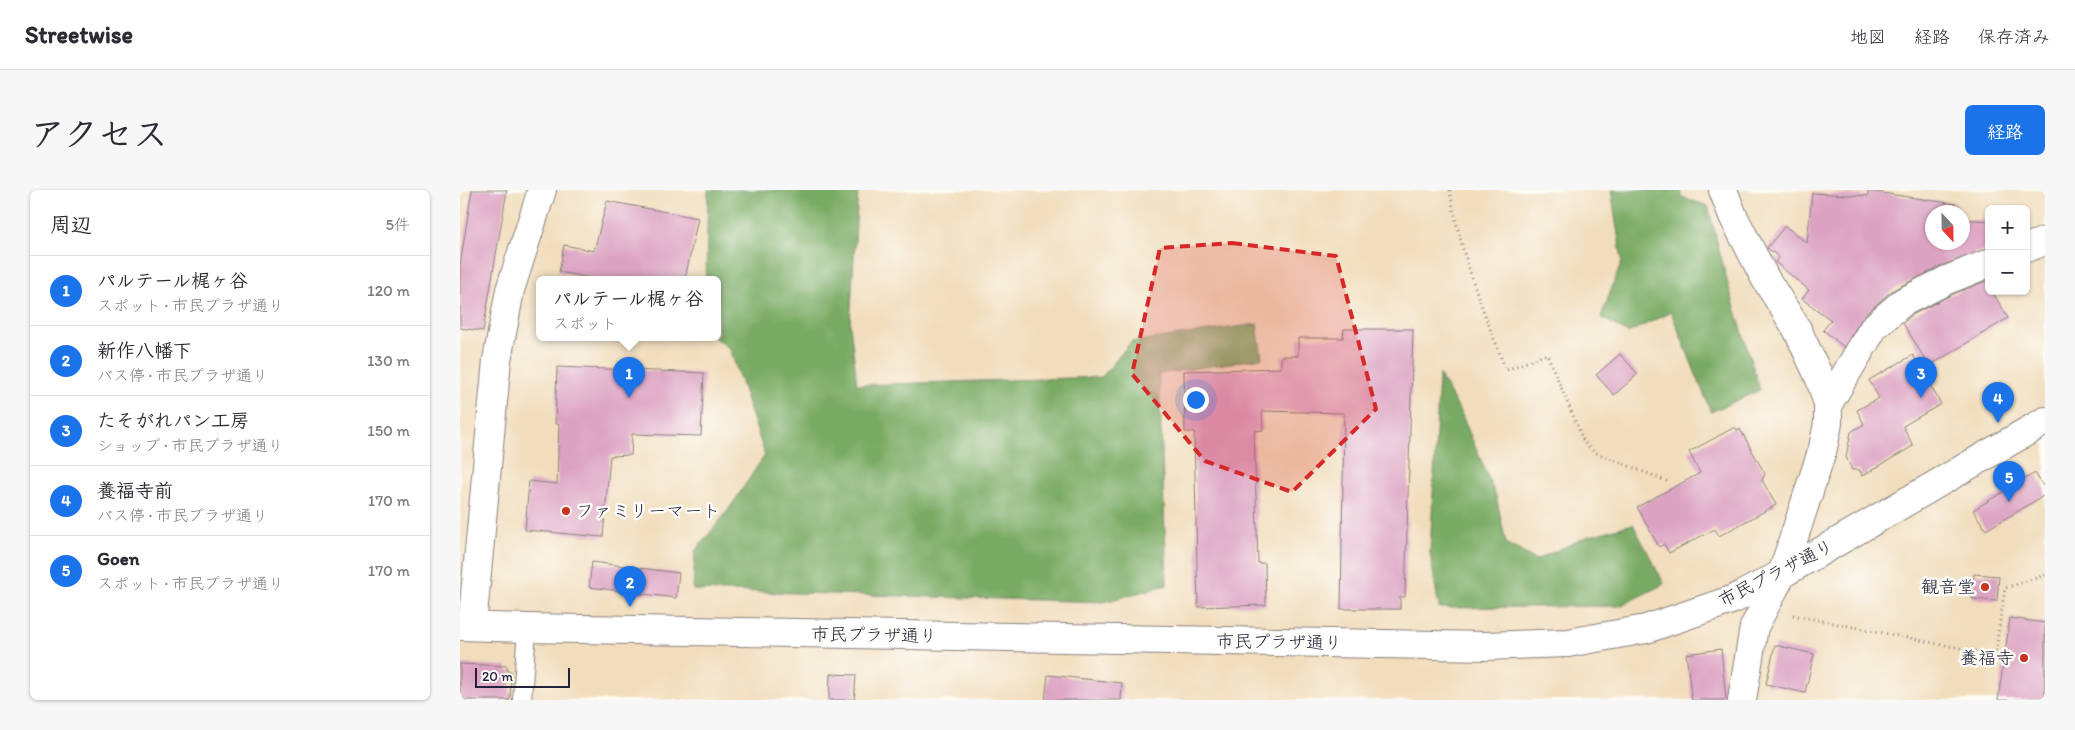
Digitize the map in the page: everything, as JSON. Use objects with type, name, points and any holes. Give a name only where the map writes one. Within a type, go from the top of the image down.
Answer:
[{"type":"street","points":[[466,626],[497,360],[510,290],[542,190]]},
{"type":"street","points":[[1723,190],[1733,216],[1765,278],[1797,330],[1820,379],[1828,404],[1828,422],[1823,448],[1782,574],[1754,627],[1742,700]]},
{"type":"street","points":[[2030,247],[2045,241]]},
{"type":"street","points":[[1828,404],[1874,326],[1903,302],[1947,280],[1985,265]]},
{"type":"street","name":"市民プラザ通り","points":[[466,626],[1476,646],[1568,643],[1646,629],[1734,599],[1782,574],[2045,421]]},
{"type":"lane","points":[[522,700],[528,628]]},
{"type":"path","points":[[1450,190],[1456,225],[1473,285],[1506,370],[1547,354],[1584,442],[1594,452],[1669,482]]},
{"type":"path","points":[[1762,610],[1995,655],[2005,588],[2045,575]]},
{"type":"highlighted area","points":[[1232,243],[1336,256],[1376,409],[1292,492],[1205,461],[1132,374],[1160,248]]},
{"type":"green space","points":[[708,190],[858,190],[850,324],[857,385],[1102,377],[1131,342],[1257,324],[1262,358],[1159,374],[1167,585],[1104,602],[693,590],[695,551],[727,512],[765,455],[730,349],[719,341],[721,341],[721,276],[706,276]]},
{"type":"green space","points":[[1611,190],[1680,190],[1682,197],[1708,206],[1727,281],[1760,390],[1711,412],[1671,312],[1628,333],[1601,317],[1622,261]]},
{"type":"green space","points":[[1439,374],[1461,413],[1496,496],[1506,543],[1536,560],[1586,537],[1633,524],[1664,584],[1620,606],[1439,608],[1430,553]]},
{"type":"building","points":[[472,190],[507,190],[483,331],[460,328],[460,265]]},
{"type":"building","points":[[1868,191],[1956,204],[1925,205],[1925,250],[1970,250],[1970,220],[1985,221],[1985,250],[1941,266],[1893,290],[1864,315],[1844,347],[1823,330],[1831,320],[1802,299],[1809,290],[1775,262],[1779,257],[1767,248],[1785,226],[1807,243],[1812,193],[1868,196]]},
{"type":"building","points":[[607,201],[698,218],[686,276],[580,276],[559,272],[564,245],[594,251]]},
{"type":"building","points":[[1985,281],[1985,295],[1994,295],[2008,318],[1929,366],[1903,323],[1912,315],[1953,294]]},
{"type":"building","points":[[1344,329],[1413,329],[1405,597],[1400,597],[1400,609],[1341,609],[1344,413],[1262,411],[1263,430],[1254,431],[1258,563],[1265,563],[1266,605],[1198,607],[1194,432],[1185,432],[1184,371],[1281,368],[1281,356],[1298,356],[1298,338],[1343,338]]},
{"type":"building","points":[[1620,354],[1638,374],[1614,395],[1596,375]]},
{"type":"building","points":[[1913,355],[1941,404],[1903,426],[1913,446],[1862,476],[1860,470],[1852,470],[1846,457],[1851,432],[1864,424],[1857,410],[1879,398],[1869,380]]},
{"type":"building","points":[[557,367],[704,373],[701,436],[632,434],[631,455],[610,456],[603,537],[525,530],[529,481],[557,484],[559,424],[555,424]]},
{"type":"building","points":[[1735,427],[1737,430],[1740,429],[1765,474],[1762,480],[1776,505],[1719,536],[1715,529],[1669,553],[1664,544],[1659,547],[1637,507],[1700,473],[1689,452]]},
{"type":"building","points":[[2035,473],[2045,489],[2045,495],[1986,530],[1973,510]]},
{"type":"building","points":[[592,562],[679,573],[676,598],[589,587]]},
{"type":"building","name":"観音堂","points":[[1974,574],[1999,576],[1997,601],[1972,599]]},
{"type":"building","name":"養福寺","points":[[2010,618],[2045,623],[2045,700],[1998,700]]},
{"type":"building","points":[[1775,645],[1814,654],[1805,693],[1766,684]]},
{"type":"building","points":[[1721,649],[1726,700],[1692,700],[1686,654]]},
{"type":"building","points":[[460,664],[507,666],[507,671],[511,671],[510,700],[460,700]]},
{"type":"building","points":[[830,674],[856,675],[854,700],[829,700]]},
{"type":"building","points":[[1048,675],[1122,683],[1121,700],[1045,700]]},
{"type":"place","name":"パルテール梶ヶ谷","points":[[629,398]]},
{"type":"place","name":"たそがれパン工房","points":[[1921,398]]},
{"type":"place","name":"養福寺前","points":[[1998,423]]},
{"type":"place","name":"Goen","points":[[2009,502]]},
{"type":"place","name":"ファミリーマート","points":[[566,511]]},
{"type":"place","name":"観音堂","points":[[1985,587]]},
{"type":"place","name":"新作八幡下","points":[[630,607]]},
{"type":"place","name":"養福寺","points":[[2024,658]]}]
